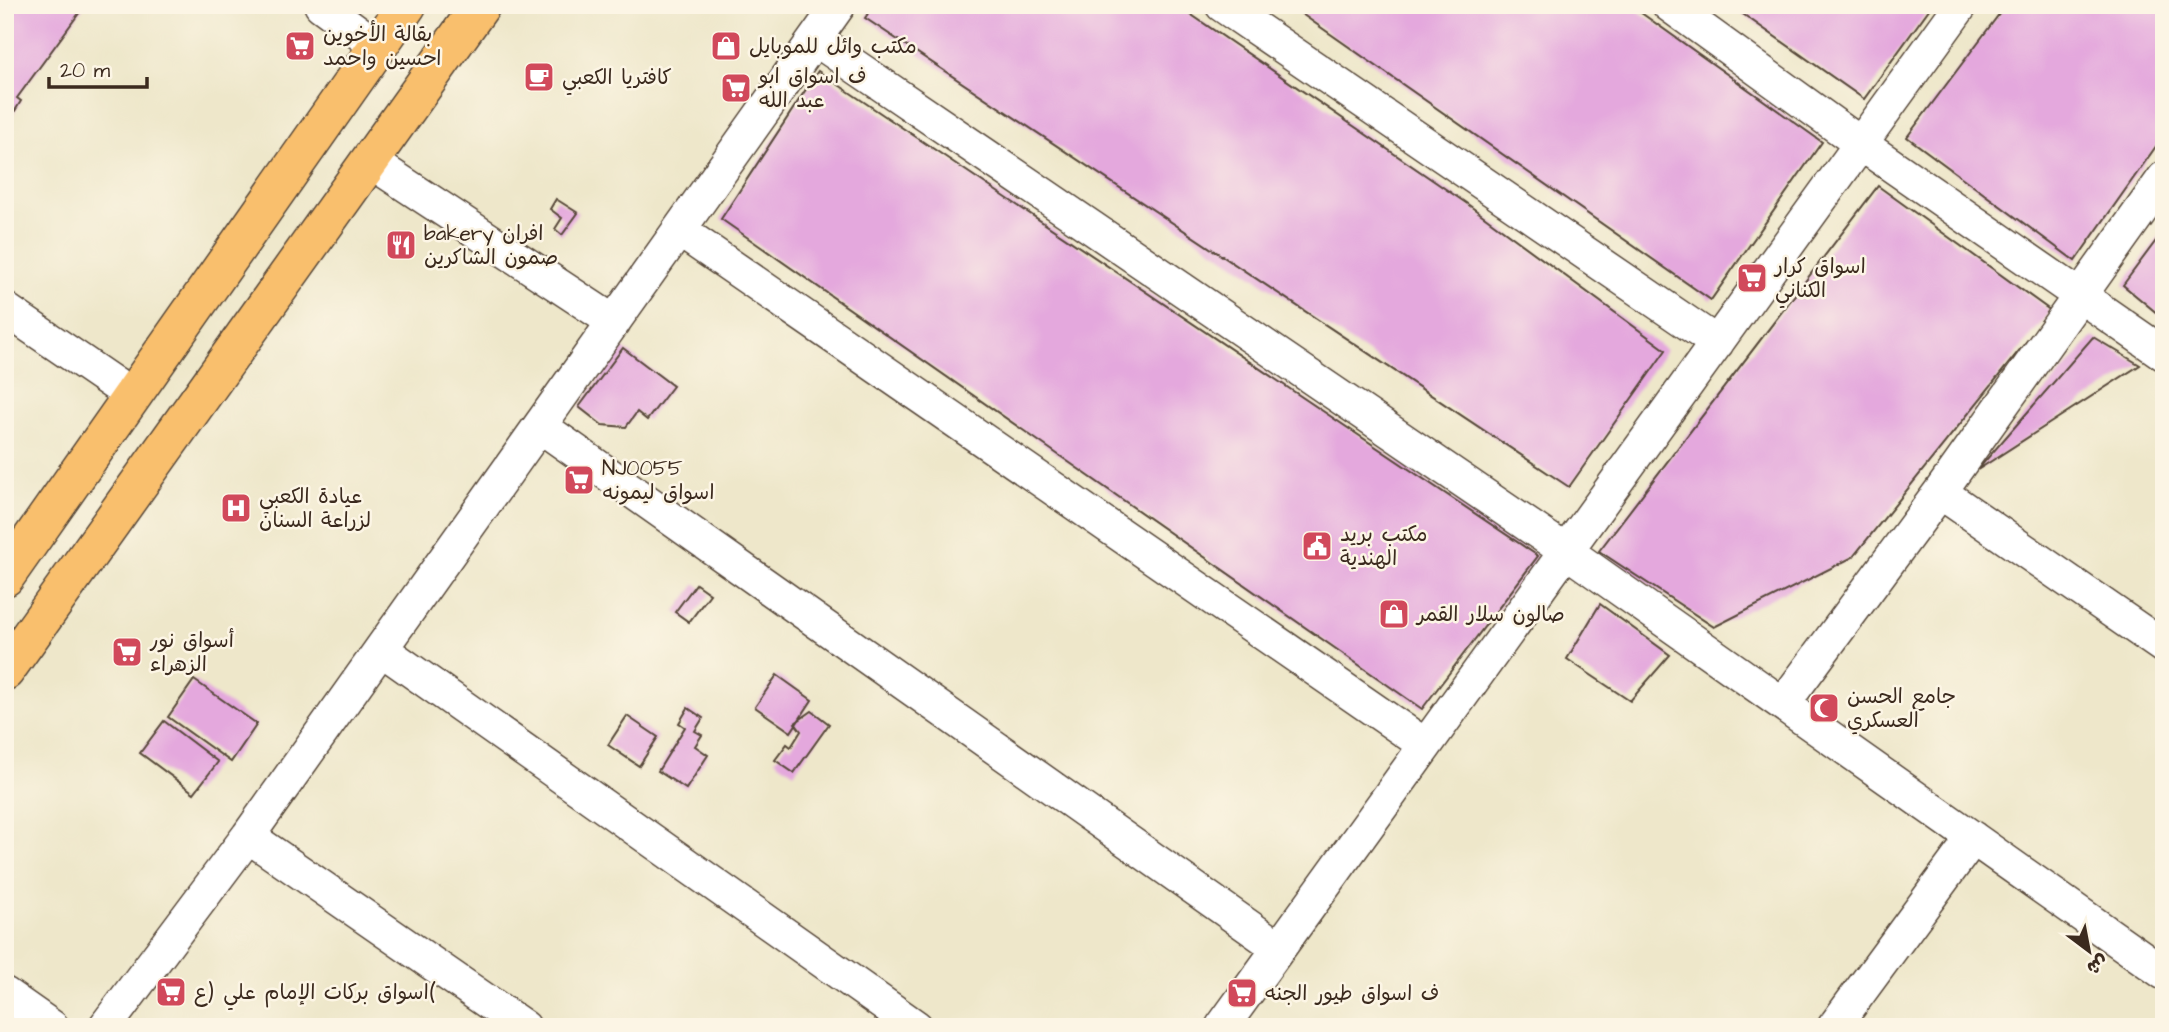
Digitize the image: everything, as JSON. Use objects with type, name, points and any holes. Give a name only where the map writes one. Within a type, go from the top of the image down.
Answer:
[{"type":"main road","points":[[5,577],[407,5]]},
{"type":"main road","points":[[5,671],[481,5]]},
{"type":"street","points":[[321,5],[377,46]]},
{"type":"street","points":[[105,1027],[248,836],[839,5]]},
{"type":"street","points":[[1222,5],[1717,343]]},
{"type":"street","points":[[1669,5],[1861,144],[2164,354]]},
{"type":"street","points":[[1222,1027],[1961,5]]},
{"type":"street","points":[[815,39],[1566,551],[2164,973]]},
{"type":"street","points":[[371,162],[614,322]]},
{"type":"street","points":[[1783,704],[1940,492],[2164,178]]},
{"type":"street","points":[[679,230],[1425,745]]},
{"type":"street","points":[[5,309],[132,396]]},
{"type":"street","points":[[540,426],[1279,948]]},
{"type":"street","points":[[1940,492],[2164,647]]},
{"type":"street","points":[[382,649],[916,1027]]},
{"type":"street","points":[[248,836],[524,1027]]},
{"type":"street","points":[[1834,1027],[1973,838]]},
{"type":"street","points":[[5,994],[52,1027]]},
{"type":"building","points":[[5,5],[85,5],[17,98],[21,101],[5,127]]},
{"type":"building","points":[[874,5],[1177,5],[1466,203],[1666,350],[1569,487],[865,18]]},
{"type":"building","points":[[1289,5],[1630,5],[1822,142],[1711,300]]},
{"type":"building","points":[[1730,5],[1932,5],[1864,99]]},
{"type":"building","points":[[2006,5],[2164,5],[2164,135],[2075,261],[1907,137]]},
{"type":"building","points":[[818,71],[1538,556],[1422,709],[721,219]]},
{"type":"building","points":[[1878,186],[2051,311],[1853,557],[1714,627],[1599,551]]},
{"type":"building","points":[[556,199],[578,213],[562,235],[555,229],[562,218],[550,209]]},
{"type":"building","points":[[2164,230],[2164,319],[2123,285]]},
{"type":"building","points":[[2093,337],[2140,365],[1979,469],[1979,468]]},
{"type":"building","points":[[623,348],[673,386],[647,420],[637,412],[626,427],[602,425],[579,407]]},
{"type":"building","points":[[696,584],[710,594],[689,622],[675,612]]},
{"type":"building","points":[[1600,604],[1670,655],[1630,701],[1567,659]]},
{"type":"building","points":[[777,675],[812,700],[791,732],[755,707]]},
{"type":"building","points":[[194,680],[257,724],[231,762],[168,717]]},
{"type":"building","points":[[688,708],[703,718],[695,731],[702,735],[695,746],[708,755],[686,789],[658,771],[685,727],[679,723]]},
{"type":"building","points":[[812,711],[829,724],[794,773],[775,760],[787,744],[791,747],[801,731],[795,723]]},
{"type":"building","points":[[627,716],[658,737],[639,766],[608,745]]},
{"type":"building","points":[[164,721],[218,762],[194,793],[140,753]]},
{"type":"place","name":"بقالة الأخوين احسين واحمد","points":[[300,46]]},
{"type":"place","name":"مكتب وائل للموبايل","points":[[726,46]]},
{"type":"place","name":"كافتريا الكعبي","points":[[539,77]]},
{"type":"place","name":"ف اسواق ابو عبد الله","points":[[736,88]]},
{"type":"place","name":"bakery افران صمون الشاكرين","points":[[401,245]]},
{"type":"place","name":"اسواق كرار الكناني","points":[[1752,278]]},
{"type":"place","name":"NJ0055 اسواق ليمونه","points":[[579,480]]},
{"type":"place","name":"عيادة الكعبي لزراعة السنان","points":[[236,508]]},
{"type":"place","name":"مكتب بريد الهندية","points":[[1317,546]]},
{"type":"place","name":"صالون سلار القمر","points":[[1394,614]]},
{"type":"place","name":"أسواق نور الزهراء","points":[[127,652]]},
{"type":"place","name":"جامع الحسن العسكري","points":[[1824,708]]},
{"type":"place","name":"اسواق بركات الإمام علي ﴿ع﴾","points":[[171,992]]},
{"type":"place","name":"ف اسواق طيور الجنه","points":[[1242,993]]}]
